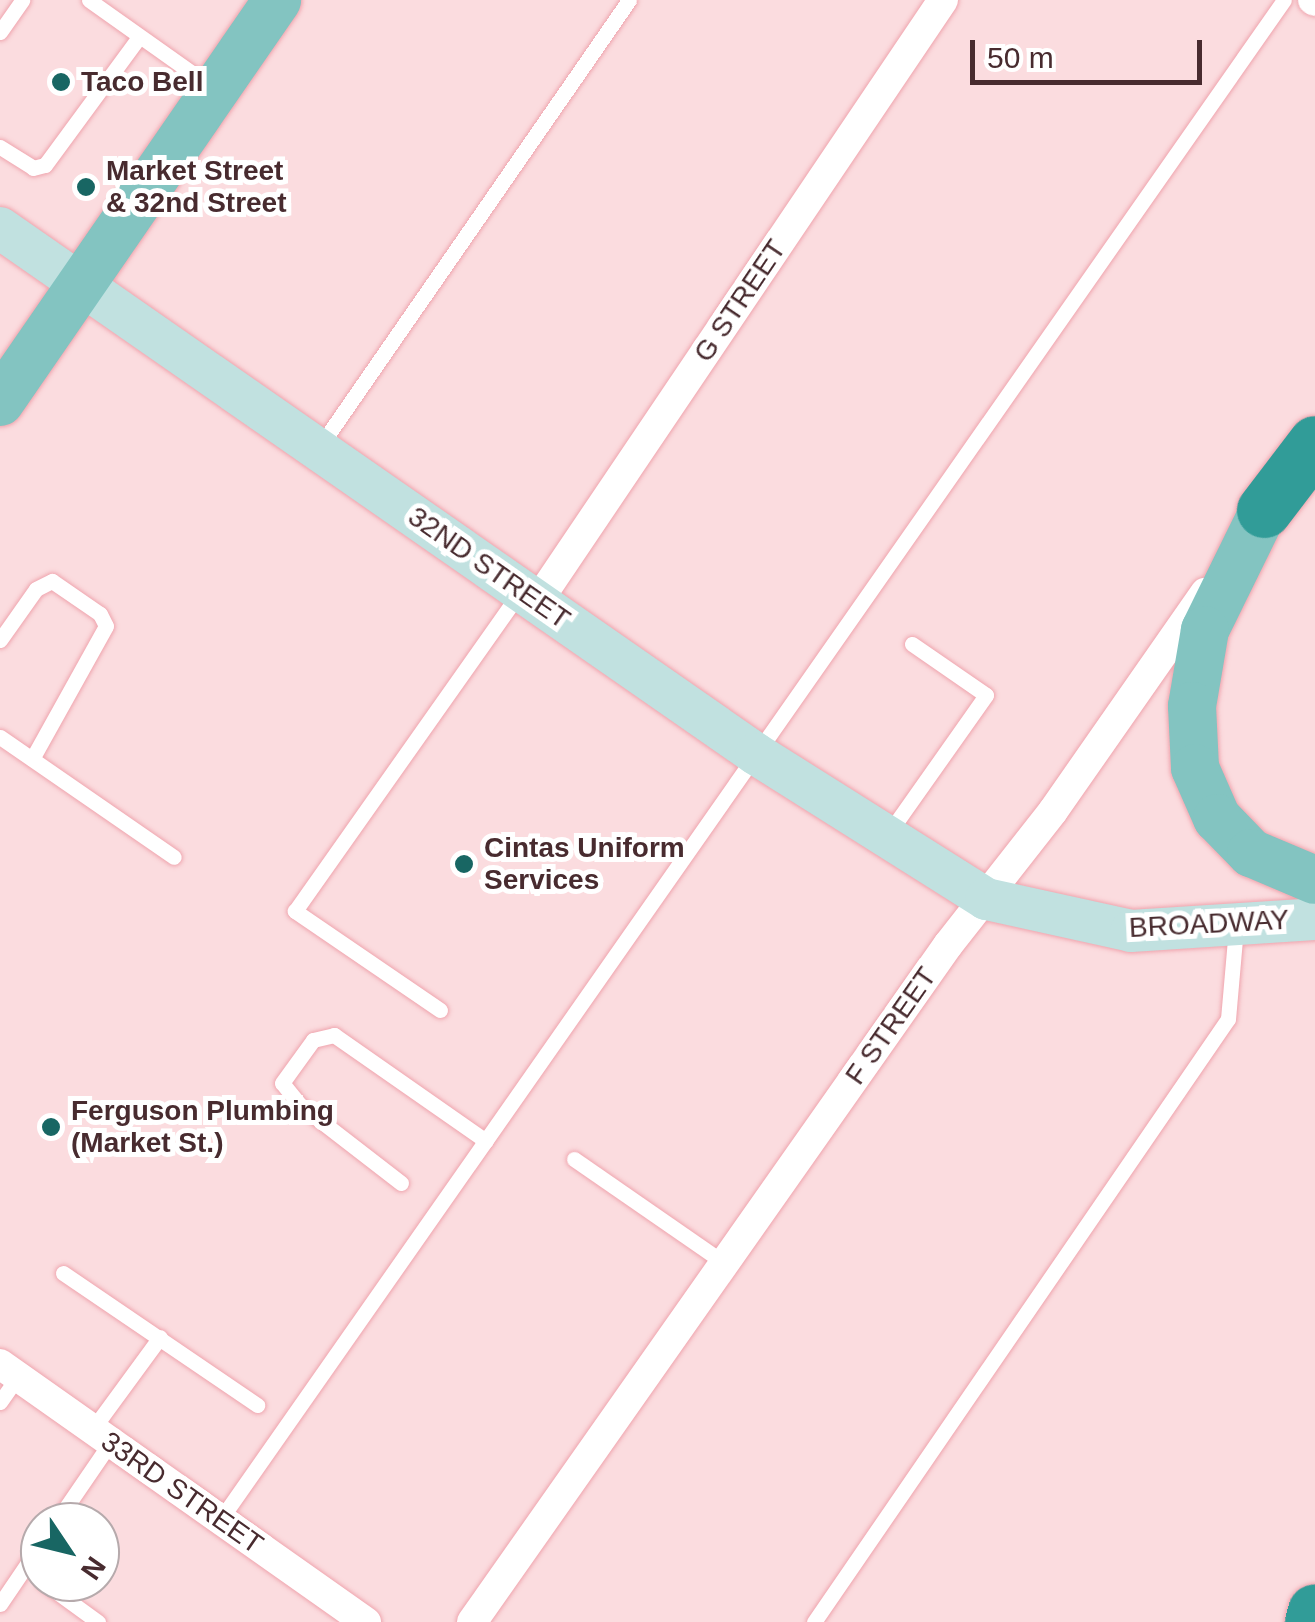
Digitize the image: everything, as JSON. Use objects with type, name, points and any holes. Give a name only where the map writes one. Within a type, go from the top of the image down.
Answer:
[{"type":"highway","points":[[1264,510],[1315,442]]},
{"type":"highway","points":[[1312,1622],[1315,1611]]},
{"type":"main road","points":[[0,402],[277,0]]},
{"type":"main road","name":"32ND STREET","points":[[0,228],[756,754],[986,899]]},
{"type":"main road","points":[[1264,510],[1205,630],[1192,706],[1196,768],[1217,818],[1251,853],[1315,880]]},
{"type":"main road","name":"BROADWAY","points":[[986,899],[1131,931],[1315,919]]},
{"type":"street","name":"G STREET","points":[[529,596],[944,0]]},
{"type":"street","name":"F STREET","points":[[472,1622],[1315,435]]},
{"type":"street","name":"33RD STREET","points":[[9,1370],[366,1622]]},
{"type":"lane","points":[[0,32],[22,0]]},
{"type":"lane","points":[[89,0],[215,89]]},
{"type":"lane","points":[[318,449],[629,0]]},
{"type":"lane","points":[[220,1520],[1284,0]]},
{"type":"lane","points":[[0,148],[32,168],[46,164],[139,37]]},
{"type":"lane","points":[[0,640],[44,582],[100,614],[106,626],[32,759]]},
{"type":"lane","points":[[440,1010],[295,911],[529,596]]},
{"type":"lane","points":[[886,837],[986,695],[912,644]]},
{"type":"lane","points":[[0,737],[174,857]]},
{"type":"lane","points":[[814,1622],[1228,1019],[1237,924]]},
{"type":"lane","points":[[401,1183],[300,1104],[282,1083],[314,1040],[334,1034],[486,1141]]},
{"type":"lane","points":[[574,1159],[724,1264]]},
{"type":"lane","points":[[62,1272],[257,1404]]},
{"type":"lane","points":[[66,1502],[160,1337]]},
{"type":"lane","points":[[0,1402],[9,1370]]},
{"type":"lane","points":[[0,1604],[20,1574]]},
{"type":"lane","points":[[71,1602],[98,1622]]},
{"type":"place","name":"Taco Bell","points":[[61,82]]},
{"type":"place","name":"Market Street & 32nd Street","points":[[86,187]]},
{"type":"place","name":"Cintas Uniform Services","points":[[464,864]]},
{"type":"place","name":"Ferguson Plumbing (Market St.)","points":[[51,1127]]}]
